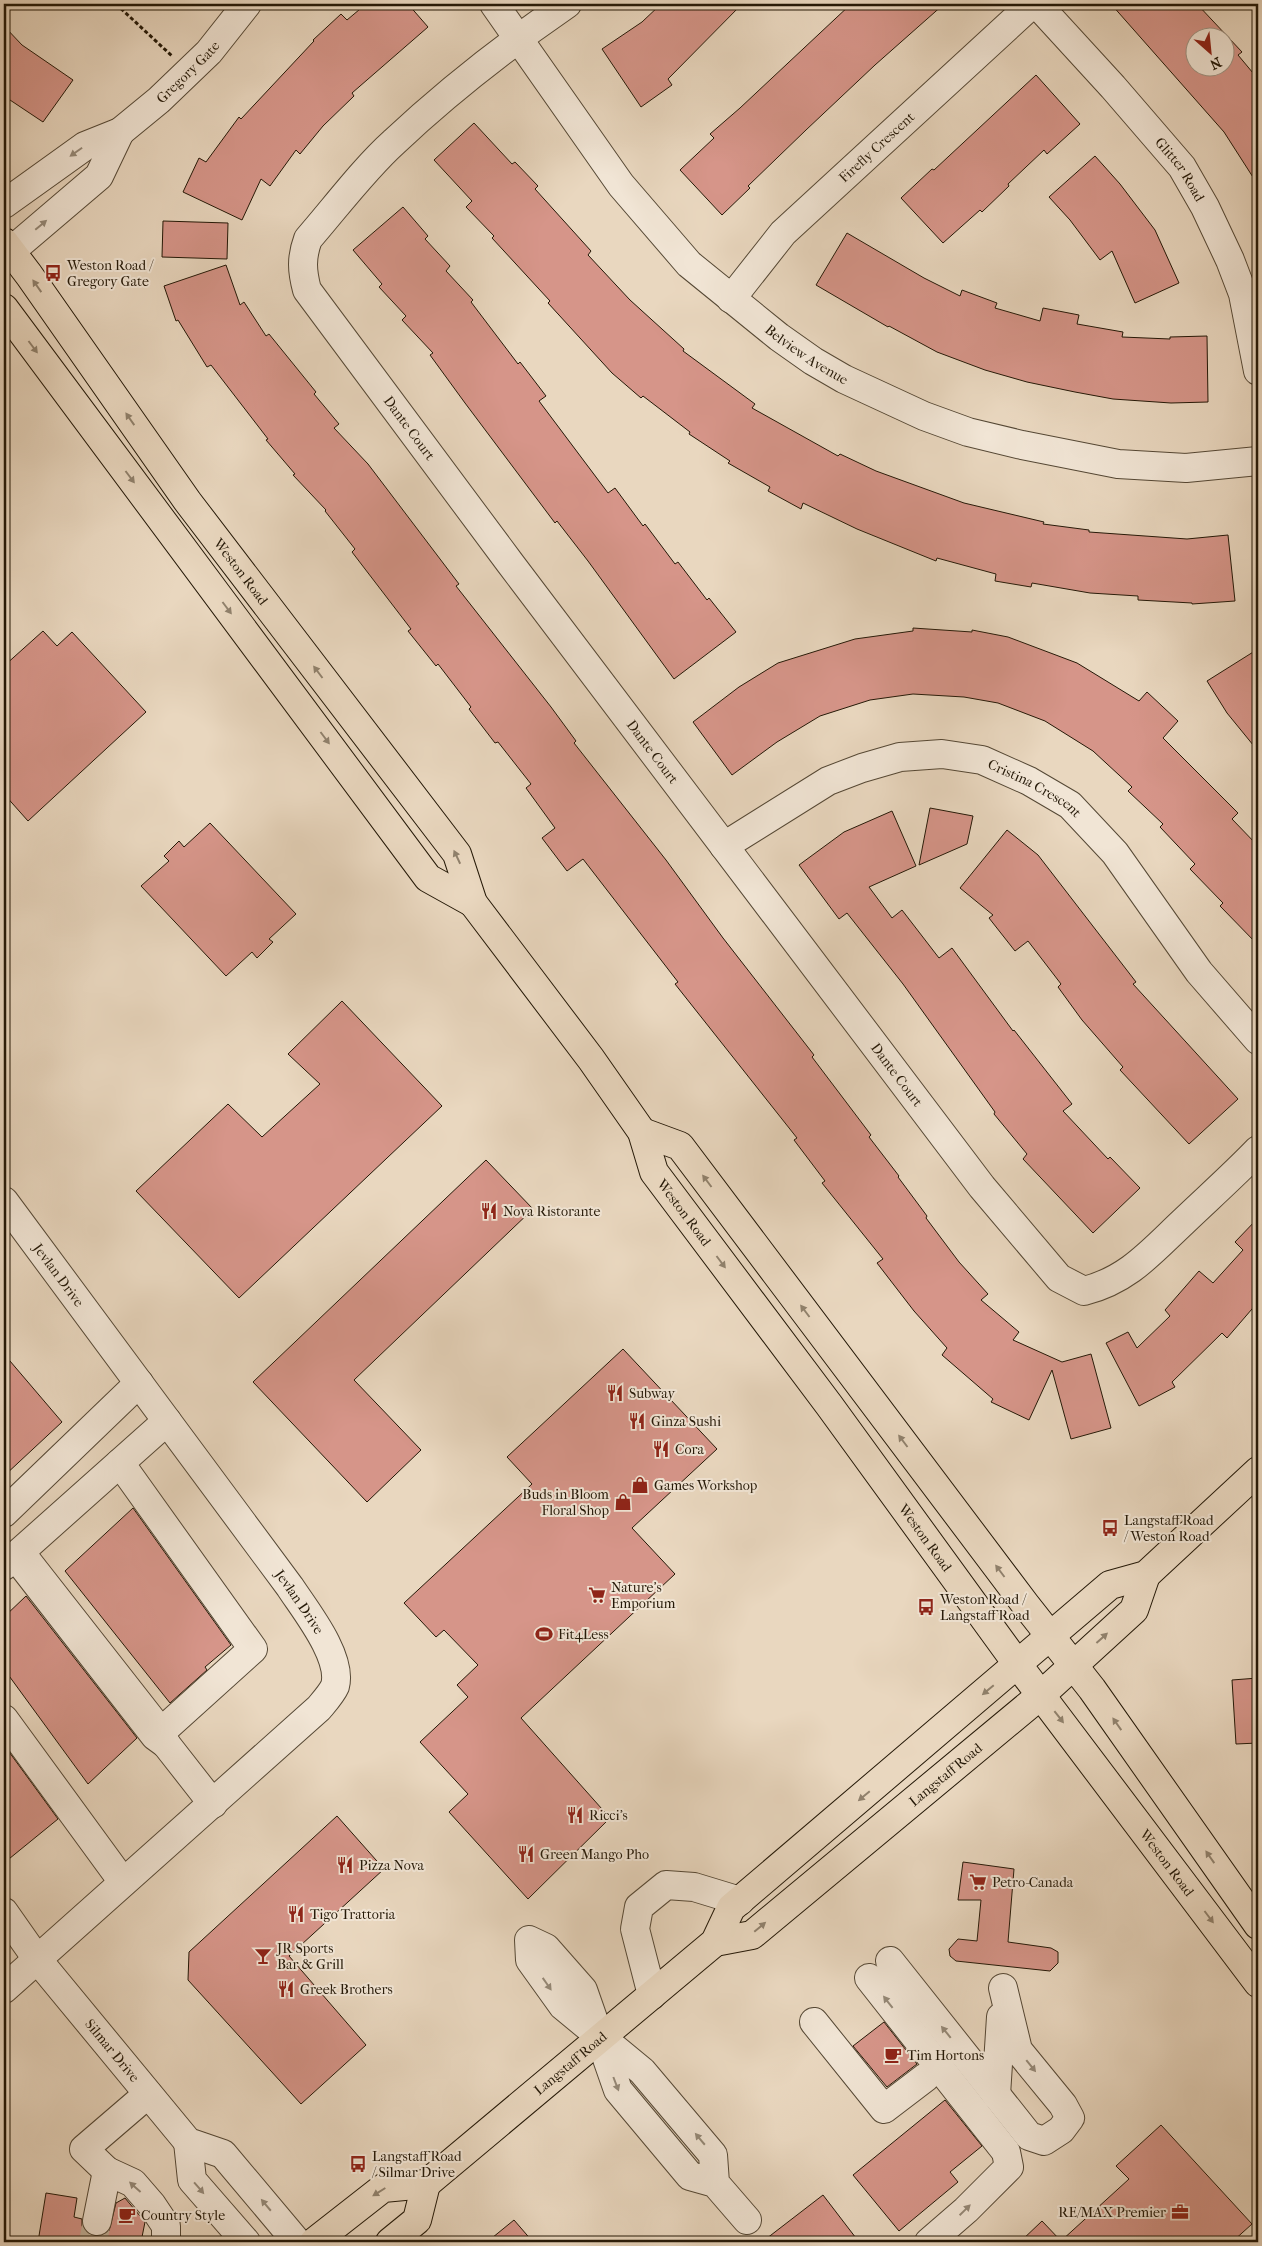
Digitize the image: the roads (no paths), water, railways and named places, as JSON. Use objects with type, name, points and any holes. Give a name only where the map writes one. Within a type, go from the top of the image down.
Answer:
[{"type":"main road","name":"Weston Road","points":[[6,250],[188,502],[458,854],[473,903],[591,1059],[642,1132],[654,1172],[835,1413],[1018,1665],[1258,1983]]},
{"type":"main road","name":"Weston Road","points":[[4,308],[428,878],[473,903]]},
{"type":"main road","points":[[642,1132],[680,1146],[1073,1664],[1258,1925]]},
{"type":"main road","name":"Langstaff Road","points":[[426,2184],[715,1942],[731,1908],[1110,1585],[1146,1575],[1258,1471]]},
{"type":"main road","name":"Langstaff Road","points":[[715,1942],[752,1935],[1041,1694],[1134,1610],[1146,1575]]},
{"type":"main road","points":[[314,2242],[383,2188],[426,2184],[417,2220],[390,2242]]},
{"type":"street","name":"Gregory Gate","points":[[4,204],[85,146],[120,132],[159,100],[209,52],[246,4]]},
{"type":"street","name":"Belview Avenue","points":[[494,4],[621,185],[689,264],[779,338],[813,361],[844,379],[924,416],[968,432],[1022,445],[1118,464],[1186,468],[1258,461]]},
{"type":"street","name":"Dante Court","points":[[567,4],[466,78],[392,143],[308,239],[303,252],[302,271],[307,290],[510,564],[982,1187],[1059,1278],[1084,1291],[1115,1280],[1140,1264],[1258,1150]]},
{"type":"street","name":"Firefly Crescent","points":[[732,299],[783,233],[1032,4]]},
{"type":"street","name":"Glitter Road","points":[[1037,4],[1113,87],[1182,167],[1205,207],[1240,285],[1258,371]]},
{"type":"street","name":"Gregory Gate","points":[[6,250],[99,176],[120,132]]},
{"type":"street","name":"Cristina Crescent","points":[[724,846],[828,781],[862,768],[900,757],[942,754],[982,760],[1029,781],[1070,806],[1115,853],[1198,972],[1258,1040]]},
{"type":"street","name":"Jevlan Drive","points":[[4,1201],[290,1587],[322,1637],[335,1664],[335,1686],[319,1708],[4,1989]]},
{"type":"street","points":[[4,1513],[139,1383]]},
{"type":"street","points":[[167,1421],[20,1552],[212,1804]]},
{"type":"street","points":[[120,1463],[253,1649],[163,1738]]},
{"type":"street","points":[[4,1566],[15,1556],[156,1736],[163,1738]]},
{"type":"street","points":[[4,1719],[123,1882]]},
{"type":"street","points":[[652,1995],[635,1929],[639,1907],[666,1885],[694,1887],[740,1901]]},
{"type":"street","name":"Silmar Drive","points":[[4,1912],[37,1958],[188,2142]]},
{"type":"street","points":[[929,2242],[966,2210],[1009,2167],[1006,2152],[880,1970],[996,2095],[1029,2136],[1044,2141],[1061,2130],[1070,2118],[1063,2106],[1018,2050],[1003,1988],[996,2095]]},
{"type":"street","points":[[814,2022],[884,2109],[926,2077]]},
{"type":"street","points":[[601,2038],[642,2070],[713,2155],[716,2183],[747,2220]]},
{"type":"street","points":[[148,2094],[84,2149],[107,2171],[133,2183],[152,2205],[166,2226],[166,2242]]},
{"type":"street","points":[[246,2242],[192,2180],[188,2142],[223,2154],[297,2242]]},
{"type":"street","points":[[97,2222],[107,2171]]},
{"type":"tunnel","points":[[93,2242],[97,2221]]},
{"type":"place","name":"Weston Road / Gregory Gate","points":[[53,273]]},
{"type":"place","name":"Nova Ristorante","points":[[489,1211]]},
{"type":"place","name":"Subway","points":[[615,1393]]},
{"type":"place","name":"Ginza Sushi","points":[[637,1421]]},
{"type":"place","name":"Cora","points":[[661,1449]]},
{"type":"place","name":"Games Workshop","points":[[640,1485]]},
{"type":"place","name":"Buds in Bloom Floral Shop","points":[[623,1502]]},
{"type":"place","name":"Langstaff Road / Weston Road","points":[[1110,1528]]},
{"type":"place","name":"Nature's Emporium","points":[[597,1595]]},
{"type":"place","name":"Weston Road / Langstaff Road","points":[[926,1607]]},
{"type":"place","name":"Fit4Less","points":[[544,1634]]},
{"type":"place","name":"Ricci's","points":[[575,1815]]},
{"type":"place","name":"Green Mango Pho","points":[[526,1854]]},
{"type":"place","name":"Pizza Nova","points":[[345,1865]]},
{"type":"place","name":"Petro-Canada","points":[[978,1882]]},
{"type":"place","name":"Tigo Trattoria","points":[[296,1914]]},
{"type":"place","name":"JR Sports Bar & Grill","points":[[263,1956]]},
{"type":"place","name":"Greek Brothers","points":[[286,1989]]},
{"type":"place","name":"Tim Hortons","points":[[893,2055]]},
{"type":"place","name":"Langstaff Road / Silmar Drive","points":[[358,2164]]},
{"type":"place","name":"RE/MAX Premier","points":[[1180,2212]]},
{"type":"place","name":"Country Style","points":[[127,2215]]}]
